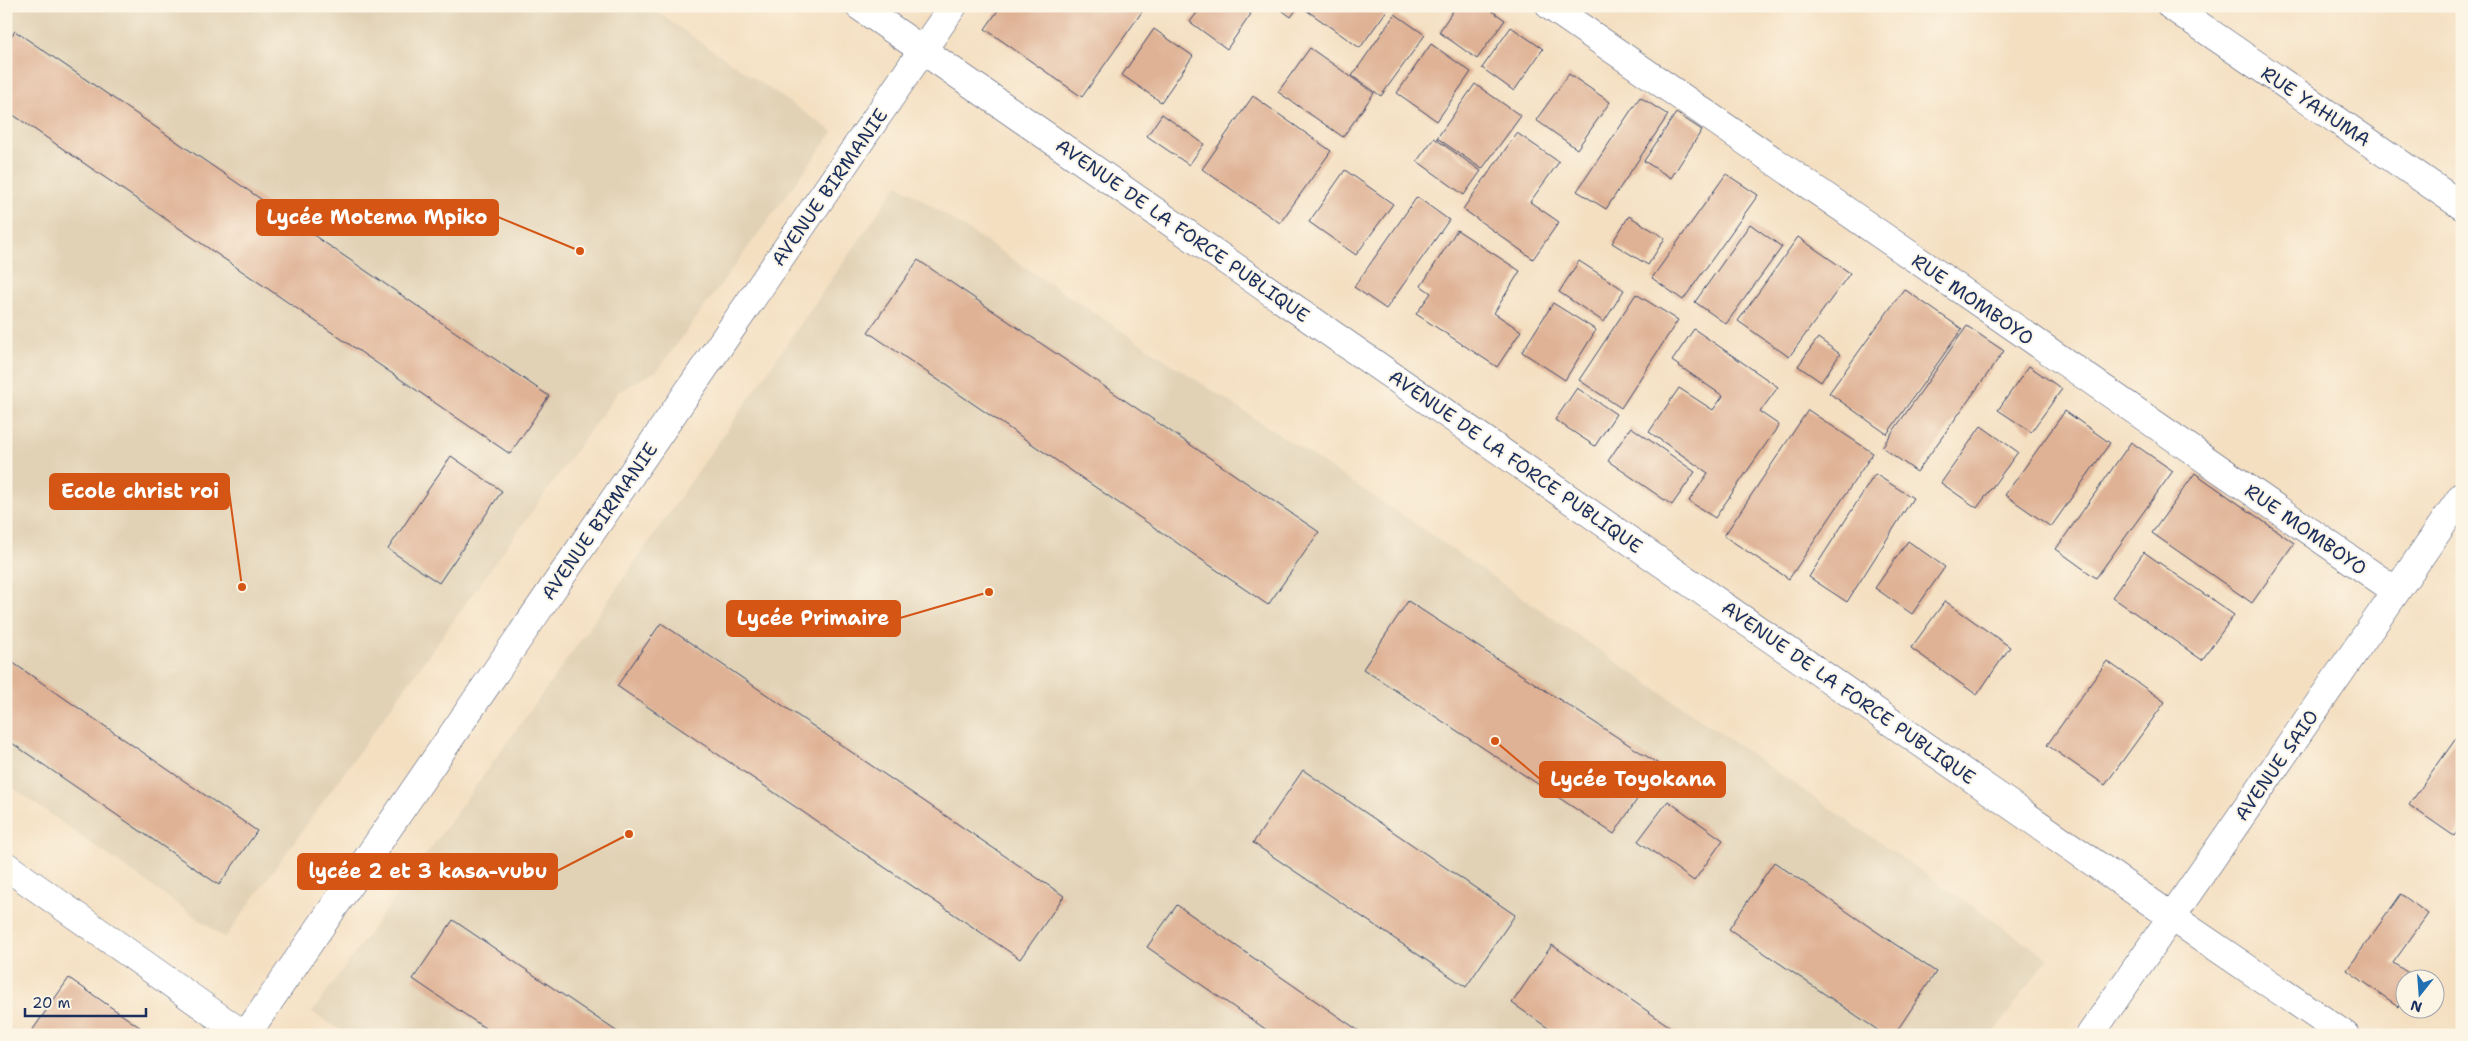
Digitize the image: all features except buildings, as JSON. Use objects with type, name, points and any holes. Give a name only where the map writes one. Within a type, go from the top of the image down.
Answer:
[{"type":"street","name":"AVENUE DE LA FORCE PUBLIQUE","points":[[859,6],[2345,1035]]},
{"type":"street","name":"AVENUE BIRMANIE","points":[[245,1035],[953,6]]},
{"type":"street","name":"RUE MOMBOYO","points":[[1550,6],[2396,591]]},
{"type":"street","name":"RUE YAHUMA","points":[[2171,6],[2462,206]]},
{"type":"street","name":"AVENUE SAIO","points":[[2090,1035],[2396,591],[2459,505]]},
{"type":"street","points":[[6,866],[245,1035]]},
{"type":"shaded area","points":[[6,6],[648,6],[833,132],[658,370],[618,392],[225,938],[6,783]]},
{"type":"shaded area","points":[[898,184],[1414,523],[2048,958],[1992,1035],[347,1035],[312,1012],[566,661]]},
{"type":"place","name":"Lycée Motema Mpiko","points":[[580,251]]},
{"type":"place","name":"Ecole christ roi","points":[[242,587]]},
{"type":"place","name":"Lycée Primaire","points":[[989,592]]},
{"type":"place","name":"Lycée Toyokana","points":[[1495,741]]},
{"type":"place","name":"lycée 2 et 3 kasa-vubu","points":[[629,834]]}]
